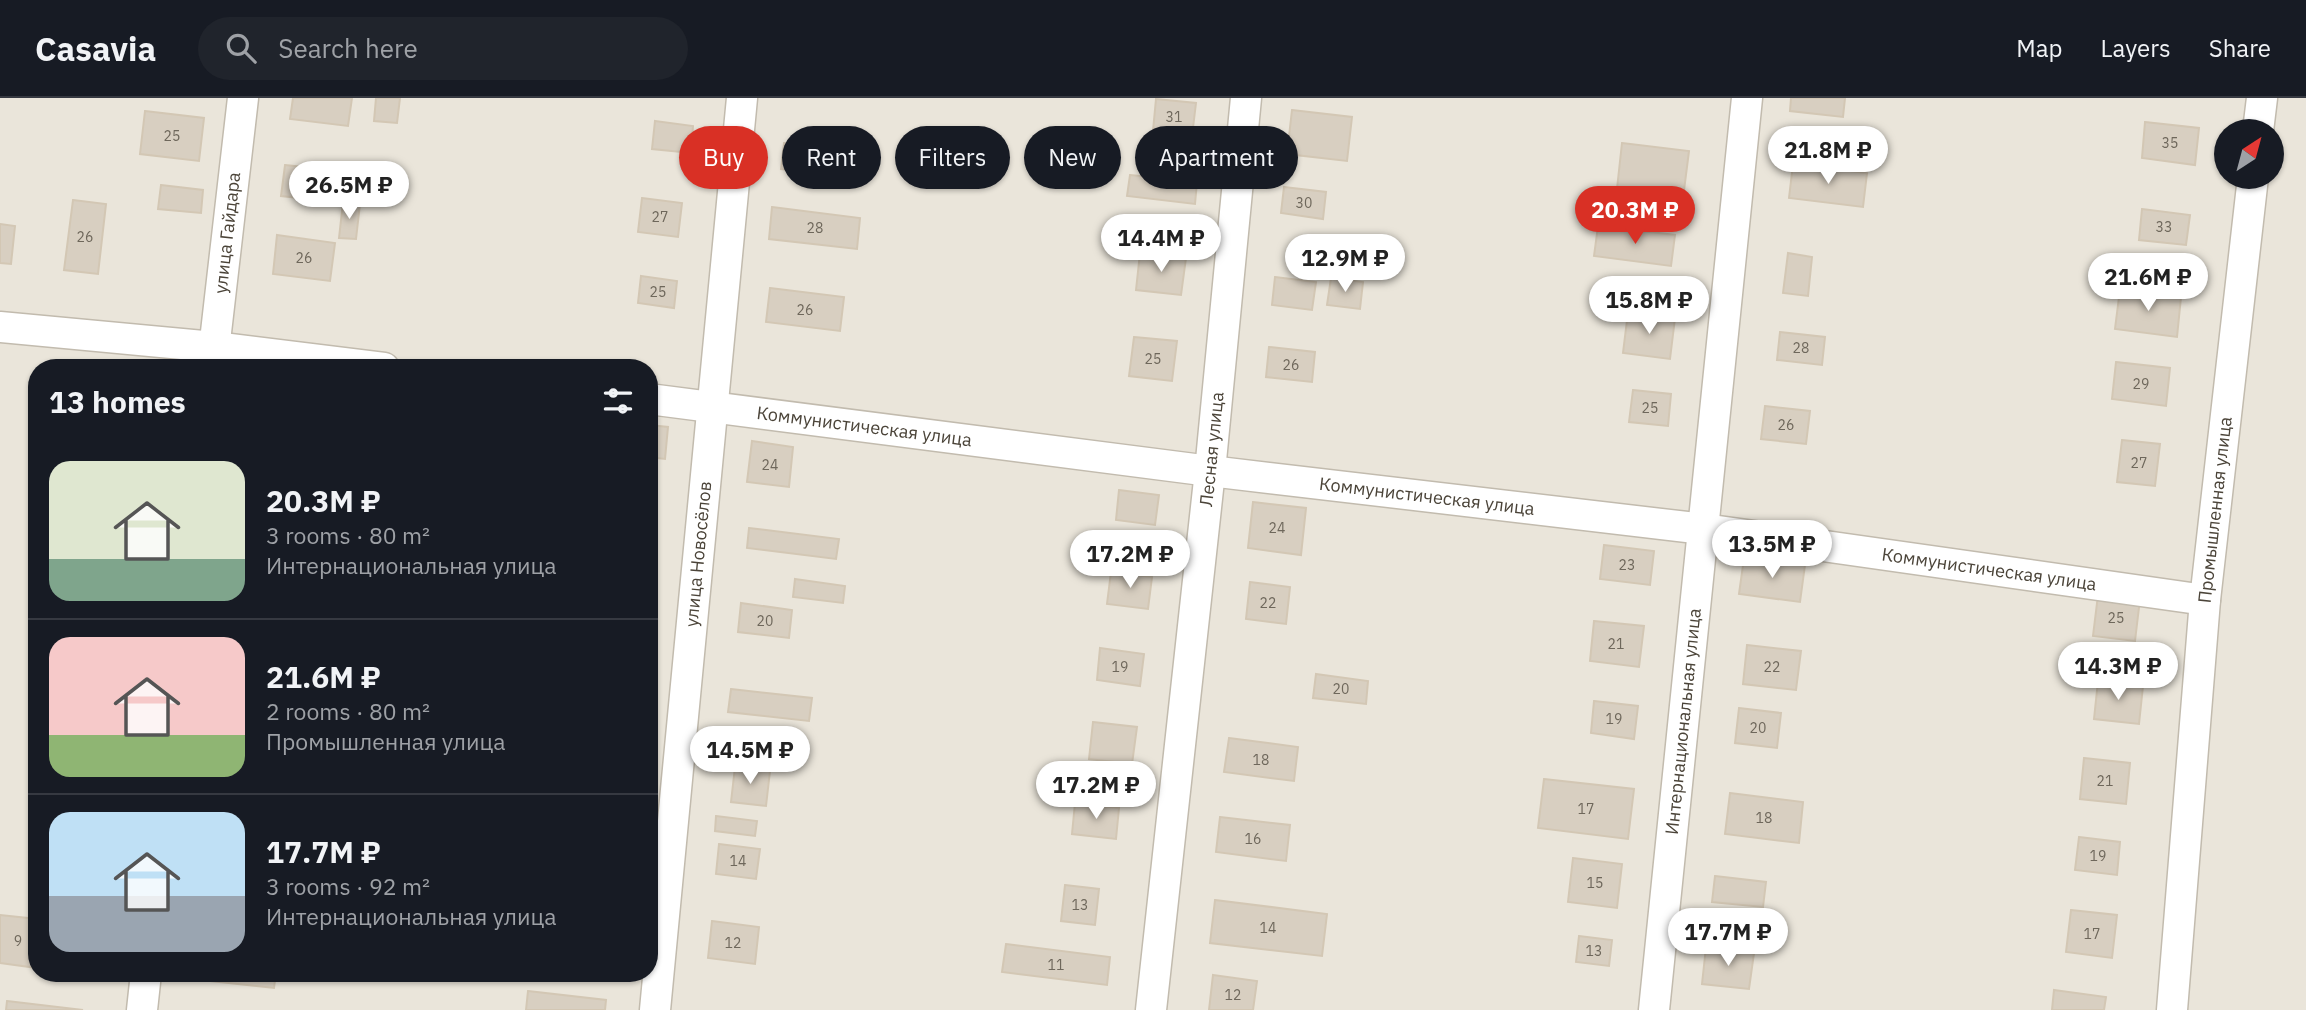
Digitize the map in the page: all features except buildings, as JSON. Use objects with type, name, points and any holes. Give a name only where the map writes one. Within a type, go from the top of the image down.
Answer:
[{"type":"street","name":"улица Гайдара","points":[[213,357],[243,98]]},
{"type":"street","name":"улица Новосёлов","points":[[658,978],[742,98]]},
{"type":"street","name":"Лесная улица","points":[[1152,1010],[1210,471],[1246,98]]},
{"type":"street","name":"Интернациональная улица","points":[[1654,1010],[1747,98]]},
{"type":"street","points":[[2259,119],[2262,98]]},
{"type":"street","name":"Промышленная улица","points":[[2172,1010],[2205,600],[2252,189]]},
{"type":"street","points":[[0,327],[244,359]]},
{"type":"street","name":"Коммунистическая улица","points":[[658,400],[1210,471],[1704,529],[2205,600]]},
{"type":"street","points":[[142,1010],[145,982]]},
{"type":"street","name":"улица Новосёлов","points":[[655,1010],[658,982]]},
{"type":"shaded area","points":[[0,98],[2306,98],[2306,1010],[0,1010]]}]
